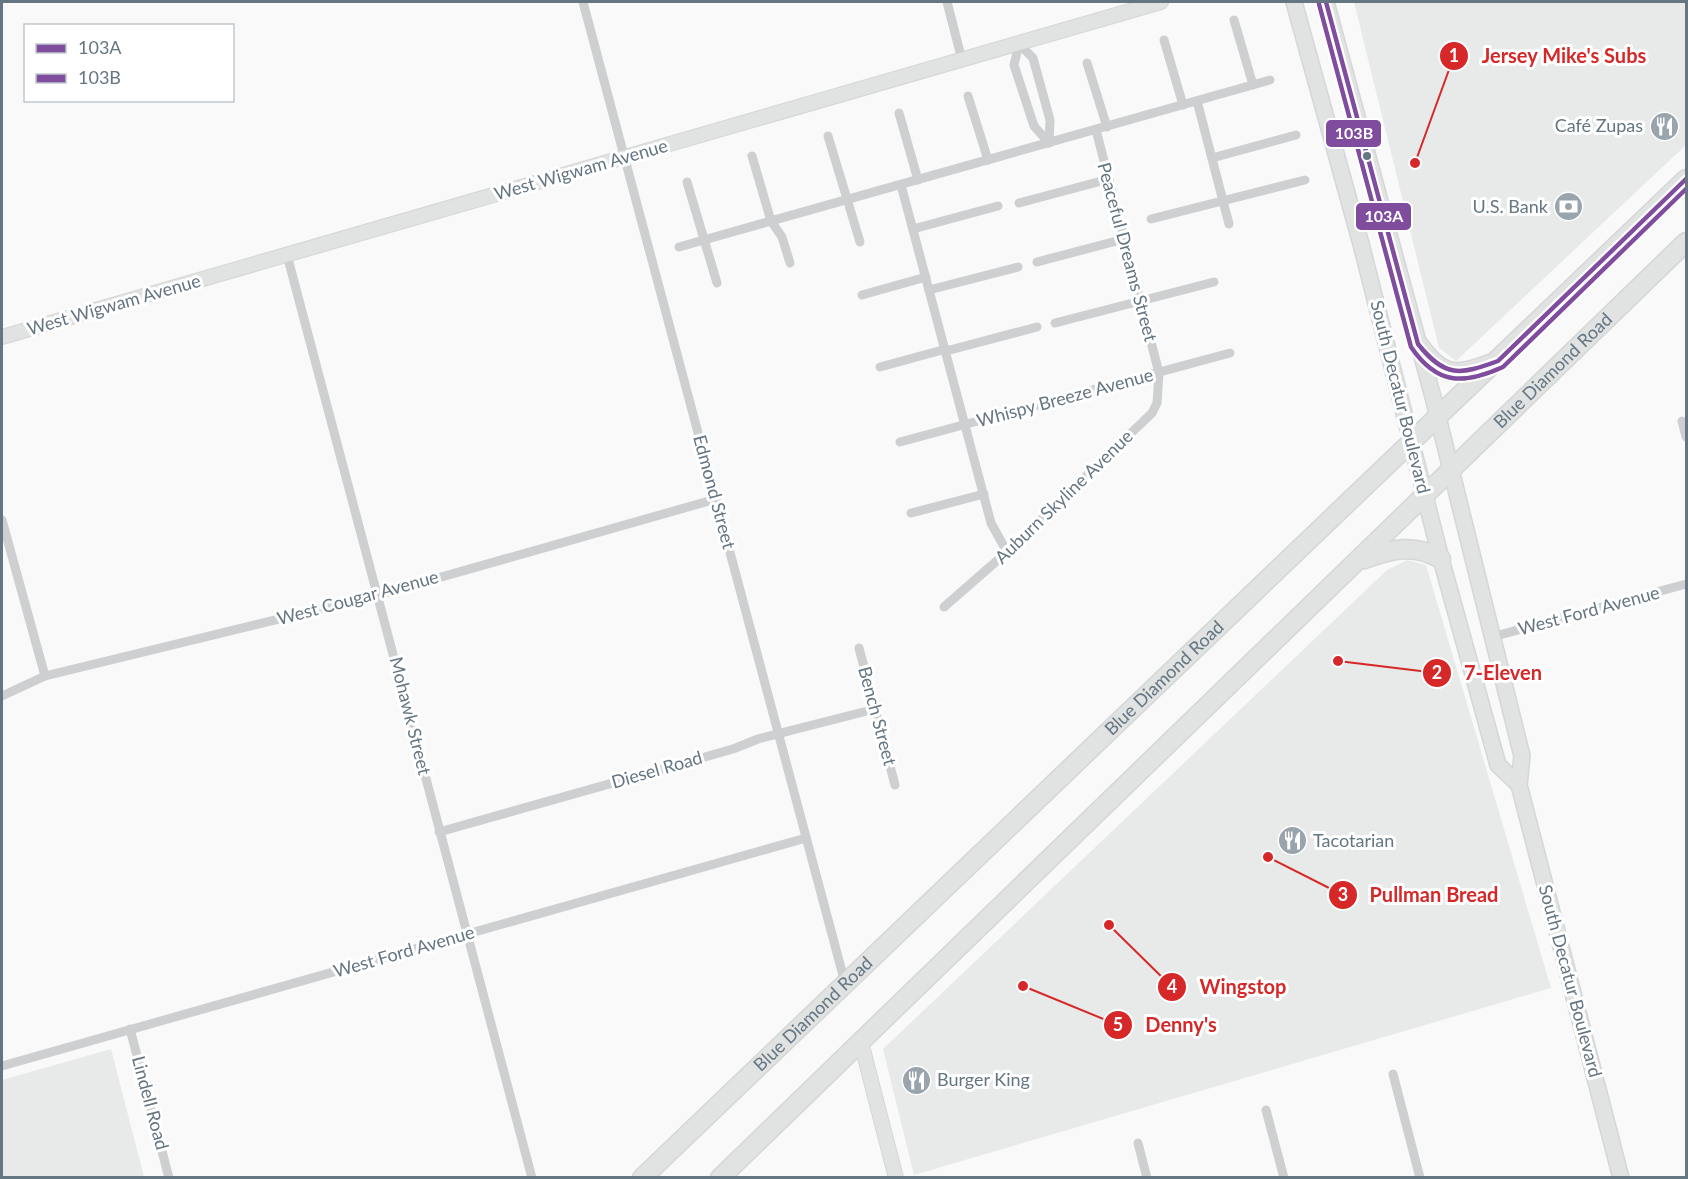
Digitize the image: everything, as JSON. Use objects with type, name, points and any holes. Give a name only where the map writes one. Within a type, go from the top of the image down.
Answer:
[{"type":"highway","name":"Blue Diamond Road","points":[[642,1178],[1686,179]]},
{"type":"highway","name":"Blue Diamond Road","points":[[720,1178],[1686,242]]},
{"type":"highway","points":[[1418,344],[1429,359],[1445,372],[1470,372],[1497,361]]},
{"type":"highway","points":[[1359,561],[1387,551],[1409,548],[1427,550],[1441,559]]},
{"type":"main road","name":"South Decatur Boulevard","points":[[1294,2],[1361,244],[1441,559],[1498,765],[1519,785]]},
{"type":"main road","name":"South Decatur Boulevard","points":[[1326,2],[1438,418],[1522,756],[1519,785],[1621,1178]]},
{"type":"street","name":"Edmond Street","points":[[583,2],[845,983]]},
{"type":"street","points":[[947,2],[962,60]]},
{"type":"street","name":"West Wigwam Avenue","points":[[2,337],[1161,2]]},
{"type":"street","points":[[1234,20],[1253,85]]},
{"type":"street","points":[[1164,40],[1183,105]]},
{"type":"street","points":[[1019,44],[1014,65],[1034,126],[1049,143]]},
{"type":"street","points":[[1019,44],[1033,58],[1050,120],[1049,143]]},
{"type":"street","points":[[1087,63],[1107,127]]},
{"type":"street","points":[[679,247],[1270,80]]},
{"type":"street","points":[[968,96],[988,160]]},
{"type":"street","points":[[1197,101],[1228,224]]},
{"type":"street","points":[[899,113],[918,180]]},
{"type":"street","name":"Peaceful Dreams Street","points":[[1096,130],[1159,374]]},
{"type":"street","points":[[1212,158],[1296,135]]},
{"type":"street","points":[[828,136],[860,242]]},
{"type":"street","points":[[752,156],[771,221],[782,237],[789,262]]},
{"type":"street","points":[[1019,203],[1109,179]]},
{"type":"street","points":[[1151,219],[1305,180]]},
{"type":"street","points":[[687,182],[717,283]]},
{"type":"street","points":[[901,185],[991,523],[1007,552]]},
{"type":"street","points":[[913,229],[998,206]]},
{"type":"street","points":[[1037,262],[1124,239]]},
{"type":"street","name":"Mohawk Street","points":[[287,255],[532,1178]]},
{"type":"street","points":[[929,290],[1018,267]]},
{"type":"street","points":[[862,295],[926,277]]},
{"type":"street","points":[[1055,323],[1214,282]]},
{"type":"street","points":[[880,367],[1037,327]]},
{"type":"street","name":"Whispy Breeze Avenue","points":[[900,442],[1230,353]]},
{"type":"street","name":"Auburn Skyline Avenue","points":[[944,608],[1007,552],[1152,413],[1157,403],[1159,374]]},
{"type":"street","points":[[1682,421],[1686,437]]},
{"type":"street","points":[[911,513],[984,494]]},
{"type":"street","name":"West Cougar Avenue","points":[[2,696],[45,676],[378,595],[716,499]]},
{"type":"street","points":[[2,520],[45,676]]},
{"type":"street","name":"West Ford Avenue","points":[[1492,638],[1686,584]]},
{"type":"street","name":"Bench Street","points":[[859,648],[895,785]]},
{"type":"street","name":"Diesel Road","points":[[440,832],[875,709]]},
{"type":"street","name":"West Ford Avenue","points":[[2,1066],[806,838]]},
{"type":"street","name":"Lindell Road","points":[[130,1029],[169,1178]]},
{"type":"street","points":[[861,1042],[896,1178]]},
{"type":"street","points":[[1393,1074],[1420,1178]]},
{"type":"street","points":[[1266,1110],[1284,1178]]},
{"type":"street","points":[[1138,1143],[1147,1178]]},
{"type":"shaded area","points":[[1354,2],[1686,2],[1686,145],[1456,361],[1439,348]]},
{"type":"shaded area","points":[[1407,560],[1426,565],[1551,988],[914,1175],[883,1049],[1387,570]]},
{"type":"shaded area","points":[[111,1049],[144,1177],[2,1177],[2,1080]]},
{"type":"transit line","name":"103A","points":[[1326,2],[1418,344],[1445,368],[1463,371],[1498,361],[1686,179]]},
{"type":"transit line","name":"103B","points":[[1319,4],[1411,347],[1421,360],[1441,375],[1463,379],[1503,367],[1686,189]]},
{"type":"place","name":"Café Zupas","points":[[1664,126]]},
{"type":"place","name":"Jersey Mike's Subs","points":[[1415,163]]},
{"type":"place","name":"U.S. Bank","points":[[1569,207]]},
{"type":"place","name":"7-Eleven","points":[[1338,661]]},
{"type":"place","name":"Tacotarian","points":[[1292,841]]},
{"type":"place","name":"Pullman Bread","points":[[1268,857]]},
{"type":"place","name":"Wingstop","points":[[1109,925]]},
{"type":"place","name":"Denny's","points":[[1023,986]]},
{"type":"place","name":"Burger King","points":[[916,1080]]}]
